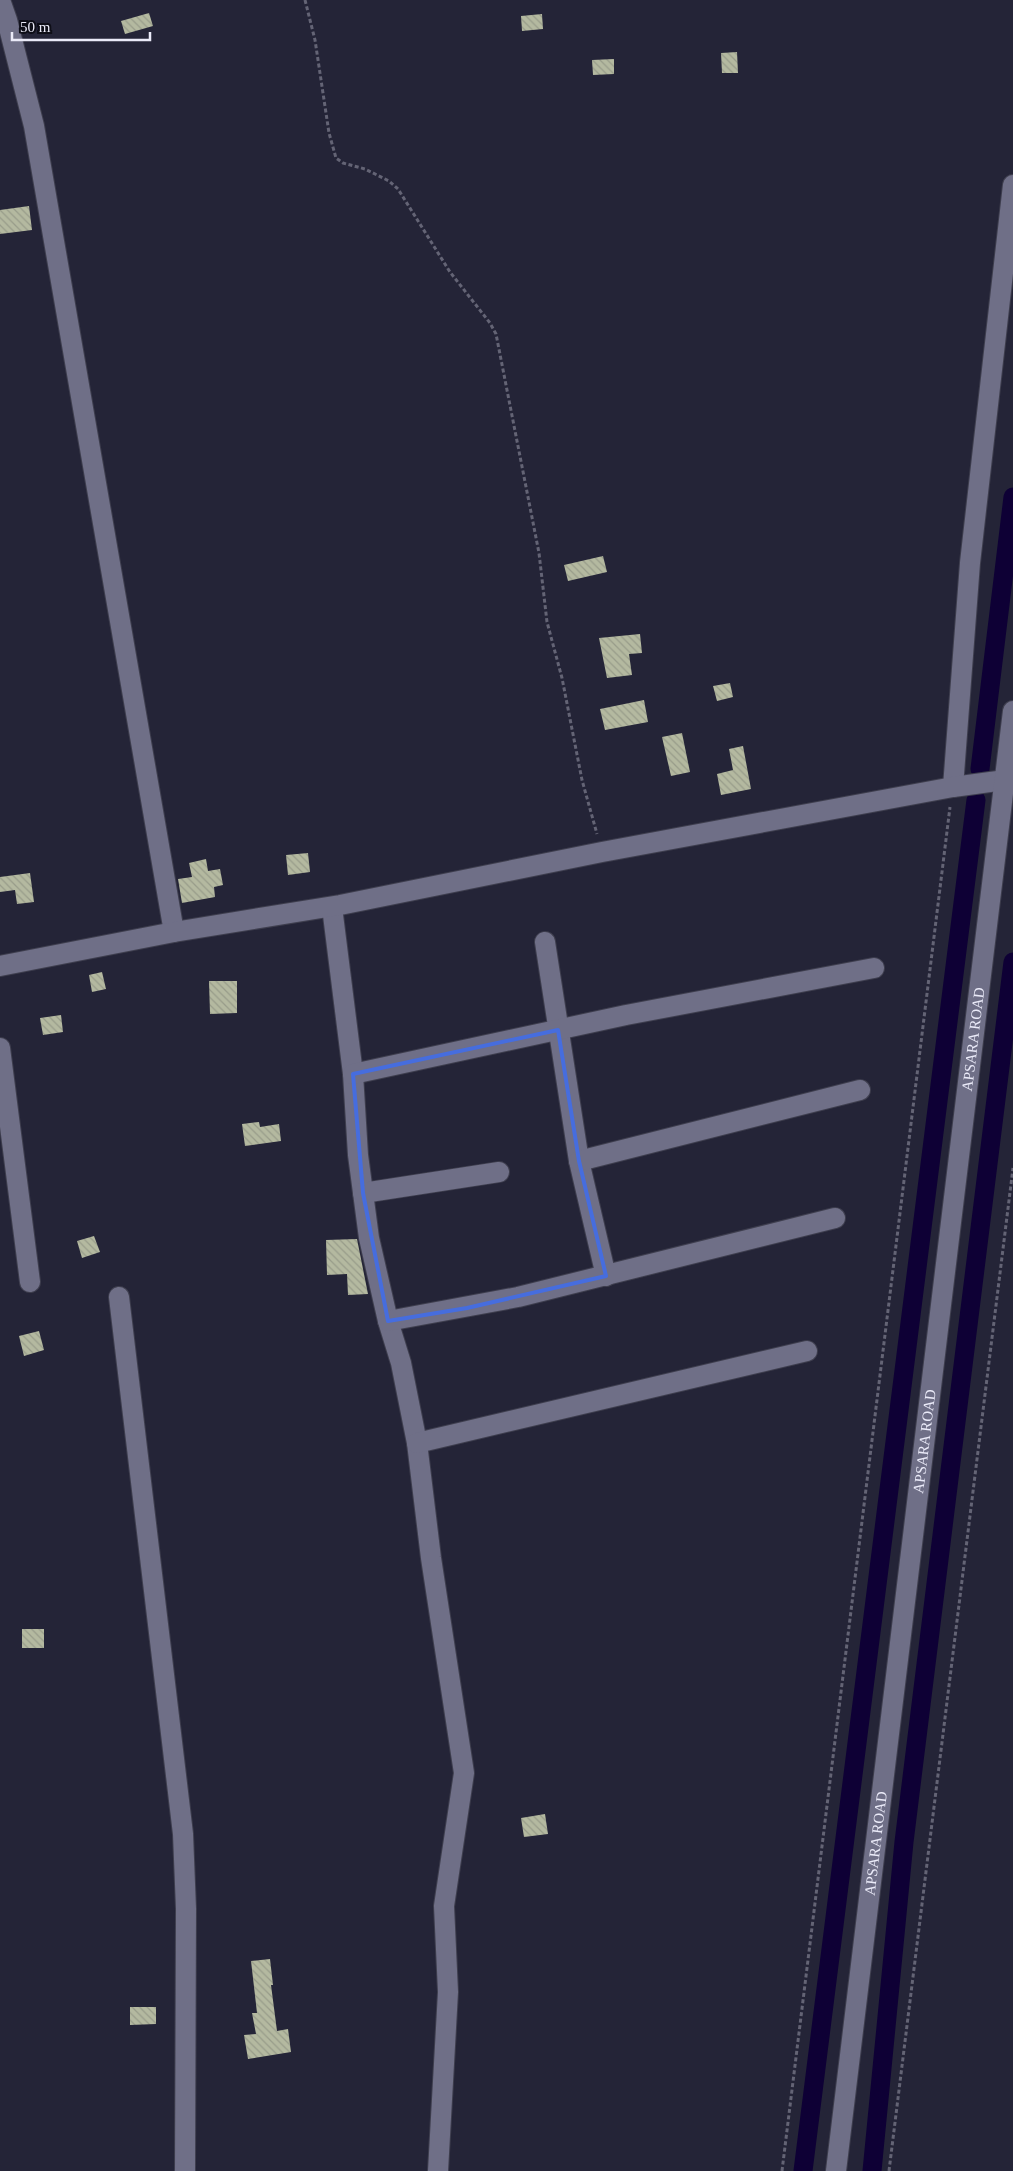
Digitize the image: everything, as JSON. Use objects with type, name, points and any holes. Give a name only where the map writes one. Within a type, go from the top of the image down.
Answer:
[{"type":"street","points":[[0,0],[8,20],[34,126],[174,932]]},
{"type":"street","points":[[953,787],[970,563],[1013,185]]},
{"type":"street","name":"APSARA ROAD","points":[[836,2171],[1009,779],[1013,711]]},
{"type":"street","points":[[0,966],[174,932],[332,907],[602,852],[953,787],[1009,779]]},
{"type":"street","points":[[332,907],[353,1074],[362,1193],[369,1238],[388,1321],[401,1363],[416,1443],[431,1558],[464,1773],[444,1906],[448,1992],[438,2171]]},
{"type":"street","points":[[545,942],[579,1161],[606,1276]]},
{"type":"street","points":[[353,1074],[558,1030],[874,968]]},
{"type":"street","points":[[0,1048],[30,1282]]},
{"type":"street","points":[[579,1161],[860,1090]]},
{"type":"street","points":[[362,1193],[499,1172]]},
{"type":"street","points":[[388,1321],[467,1308],[606,1276],[835,1218]]},
{"type":"street","points":[[119,1297],[183,1834],[186,1909],[185,2171]]},
{"type":"street","points":[[416,1443],[807,1351]]},
{"type":"path","points":[[305,0],[315,40],[330,133],[336,158],[389,181],[398,189],[450,272],[490,323],[496,334],[539,553],[547,622],[562,678],[582,780],[602,852]]},
{"type":"path","points":[[782,2171],[953,787]]},
{"type":"path","points":[[889,2171],[1013,1168]]},
{"type":"highlighted area","points":[[558,1030],[579,1161],[606,1276],[467,1308],[388,1321],[363,1193],[353,1074]]},
{"type":"building","points":[[149,13],[153,26],[125,34],[121,21]]},
{"type":"building","points":[[542,14],[543,29],[522,31],[521,16]]},
{"type":"building","points":[[737,52],[738,73],[722,73],[721,53]]},
{"type":"building","points":[[614,59],[614,74],[593,75],[592,60]]},
{"type":"building","points":[[29,206],[32,230],[0,234],[0,210]]},
{"type":"building","points":[[603,556],[607,572],[568,581],[564,565]]},
{"type":"building","points":[[640,634],[642,653],[629,654],[632,675],[607,678],[599,638]]},
{"type":"building","points":[[730,683],[733,697],[717,701],[713,686]]},
{"type":"building","points":[[644,700],[648,722],[605,730],[600,709]]},
{"type":"building","points":[[682,733],[690,772],[671,776],[662,737]]},
{"type":"building","points":[[743,746],[751,789],[721,795],[717,774],[733,770],[729,749]]},
{"type":"building","points":[[308,853],[310,872],[288,875],[286,855]]},
{"type":"building","points":[[206,859],[208,871],[220,869],[223,885],[214,887],[215,897],[182,903],[178,879],[192,877],[189,863]]},
{"type":"building","points":[[30,873],[34,902],[17,904],[15,890],[0,892],[0,877]]},
{"type":"building","points":[[102,972],[106,989],[92,992],[89,975]]},
{"type":"building","points":[[209,981],[237,981],[237,1013],[210,1014]]},
{"type":"building","points":[[61,1015],[63,1032],[43,1035],[40,1018]]},
{"type":"building","points":[[259,1122],[260,1127],[279,1124],[281,1141],[245,1146],[242,1124]]},
{"type":"building","points":[[94,1236],[100,1252],[82,1258],[77,1241]]},
{"type":"building","points":[[357,1239],[368,1294],[348,1295],[347,1274],[327,1275],[326,1240]]},
{"type":"building","points":[[39,1331],[44,1350],[24,1356],[19,1336]]},
{"type":"building","points":[[22,1629],[44,1629],[44,1648],[22,1648]]},
{"type":"building","points":[[545,1814],[548,1834],[524,1837],[521,1818]]},
{"type":"building","points":[[270,1959],[273,1985],[271,1985],[277,2031],[288,2029],[291,2052],[248,2059],[244,2035],[256,2034],[252,2013],[257,2013],[251,1961]]},
{"type":"building","points":[[130,2007],[156,2007],[156,2024],[130,2025]]},
{"type":"waterway","points":[[980,769],[1013,497]]},
{"type":"waterway","points":[[803,2171],[976,800]]},
{"type":"waterway","points":[[872,2171],[904,1842],[1013,962]]}]
